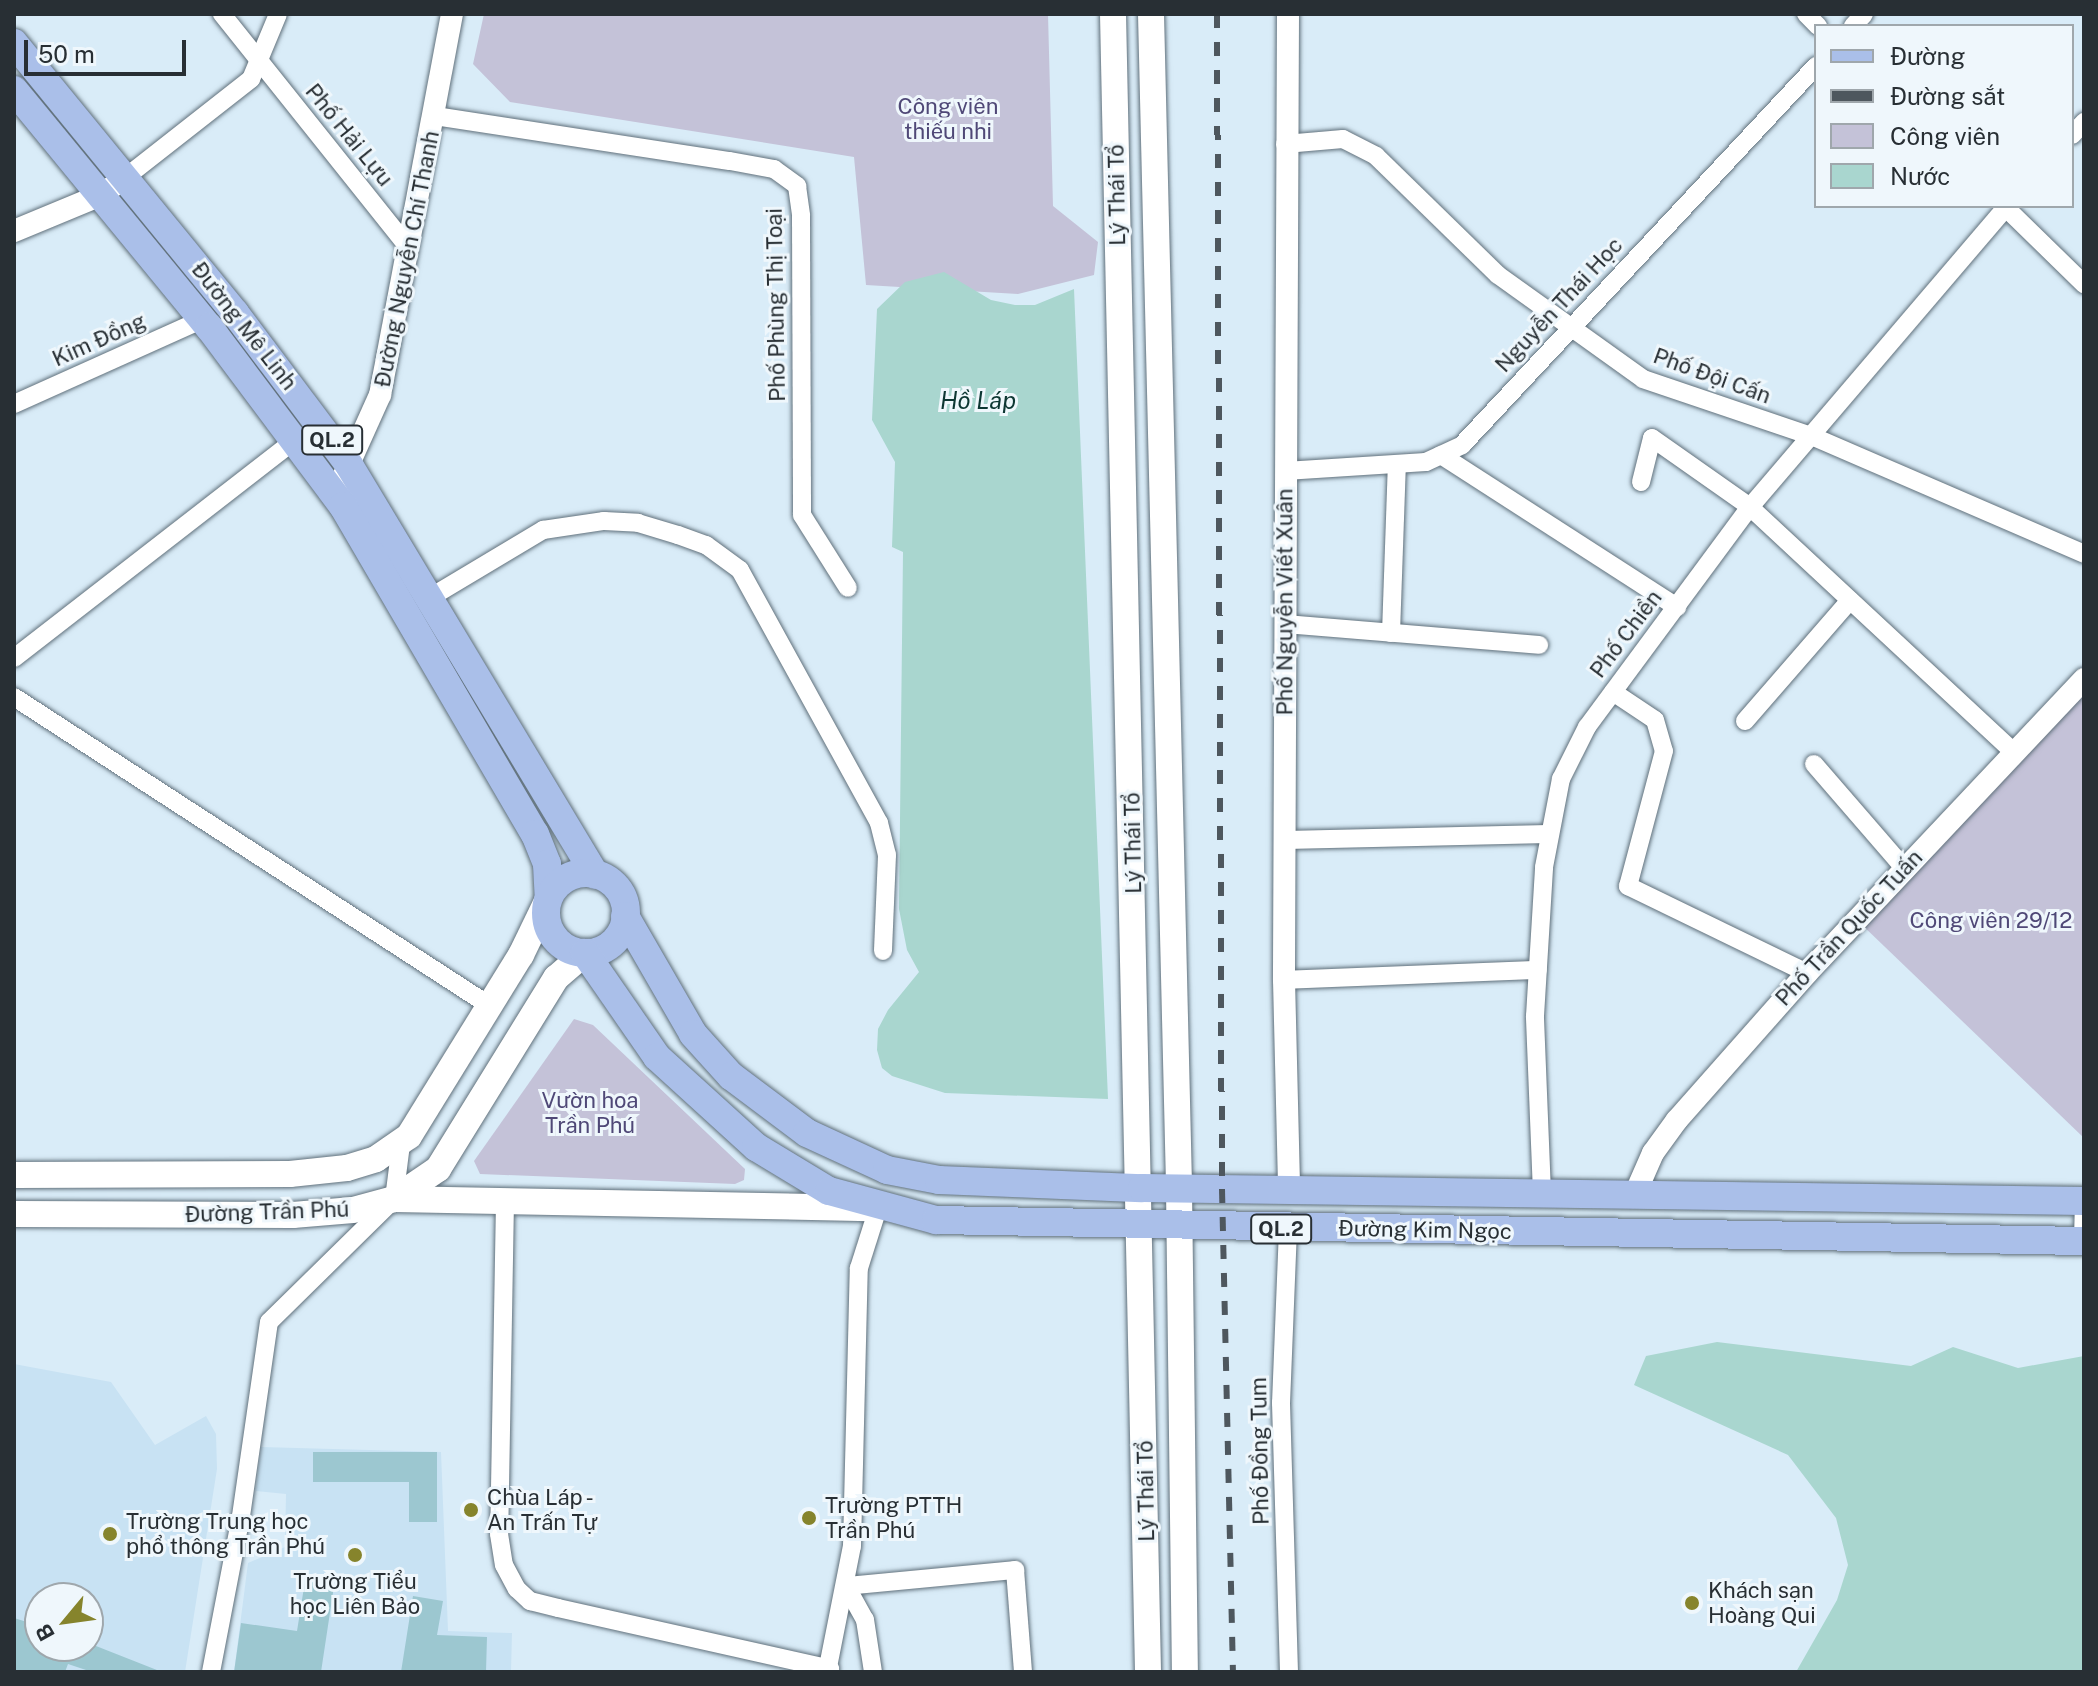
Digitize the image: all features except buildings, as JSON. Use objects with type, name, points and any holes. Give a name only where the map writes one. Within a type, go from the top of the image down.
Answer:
[{"type":"main road","name":"Lý Thái Tổ","points":[[1113,14],[1142,1188],[1148,1672]]},
{"type":"main road","name":"Lý Thái Tổ","points":[[1151,14],[1180,1227],[1185,1672]]},
{"type":"main road","name":"Đường Mê Linh","points":[[14,43],[126,177],[349,465],[431,597],[595,875]]},
{"type":"main road","name":"Đường Mê Linh","points":[[14,90],[203,319],[296,439],[335,495],[535,834],[548,868],[549,897]]},
{"type":"main road","points":[[549,897],[568,877],[595,875]]},
{"type":"main road","name":"QL.2","points":[[595,875],[618,890],[625,916]]},
{"type":"main road","name":"QL.2","points":[[549,897],[546,916],[552,934],[566,948],[585,953]]},
{"type":"main road","name":"Đường Trần Phú","points":[[14,1175],[320,1172],[362,1165],[401,1144],[490,1006],[549,897]]},
{"type":"main road","name":"Đường Kim Ngọc","points":[[625,916],[712,1057],[779,1115],[840,1153],[887,1170],[939,1180],[1179,1189],[2084,1201]]},
{"type":"main road","points":[[585,953],[612,943],[625,916]]},
{"type":"main road","name":"Đường Kim Ngọc","points":[[585,953],[651,1049],[734,1131],[829,1191],[878,1208],[936,1220],[1142,1227],[2083,1241]]},
{"type":"main road","name":"Đường Trần Phú","points":[[14,1214],[293,1215],[353,1210],[394,1199],[438,1169],[556,978],[585,953]]},
{"type":"main road","points":[[394,1199],[878,1208]]},
{"type":"street","name":"Phố Hải Lựu","points":[[222,14],[409,248]]},
{"type":"street","points":[[14,231],[101,195],[215,110],[251,79],[261,62],[278,14]]},
{"type":"street","name":"Đường Nguyễn Chí Thanh","points":[[335,495],[380,395],[452,14]]},
{"type":"street","name":"Phố Nguyễn Viết Xuân","points":[[1288,14],[1285,144],[1284,980],[1289,1189]]},
{"type":"street","name":"Nguyễn Thái Học","points":[[1285,471],[1397,464],[1441,455],[1462,445],[1814,68]]},
{"type":"street","name":"Phố Phùng Thị Toại","points":[[435,116],[774,169],[797,186],[801,216],[802,515],[848,588]]},
{"type":"street","name":"Phố Đội Cấn","points":[[1285,144],[1343,139],[1376,156],[1498,275],[1643,379],[1814,437],[2084,554]]},
{"type":"street","name":"Phố Chiền","points":[[1542,1193],[1538,970],[1550,834],[1561,779],[1587,727],[1750,507],[1814,437],[1881,349],[2003,208]]},
{"type":"street","points":[[2007,208],[2084,284]]},
{"type":"street","name":"Kim Đồng","points":[[14,404],[203,319]]},
{"type":"street","points":[[1641,482],[1652,438],[1750,507],[2014,752]]},
{"type":"street","points":[[14,658],[296,439]]},
{"type":"street","points":[[1441,455],[1677,607]]},
{"type":"street","points":[[1391,633],[1397,464]]},
{"type":"street","points":[[431,597],[543,530],[604,521],[638,523],[706,545],[740,570],[879,823],[887,855],[883,951]]},
{"type":"street","points":[[1745,721],[1850,600]]},
{"type":"street","points":[[1285,624],[1539,645]]},
{"type":"street","name":"Phố Trần Quốc Tuấn","points":[[1635,1194],[1670,1128],[1807,973],[2084,679]]},
{"type":"street","points":[[1613,692],[1655,720],[1664,751],[1628,886],[1807,973]]},
{"type":"street","points":[[14,697],[490,1006]]},
{"type":"street","points":[[1814,764],[1904,868]]},
{"type":"street","points":[[1284,840],[1550,834]]},
{"type":"street","points":[[1284,980],[1538,970]]},
{"type":"street","points":[[211,1672],[241,1516],[269,1322],[394,1199],[401,1144]]},
{"type":"street","points":[[505,1201],[499,1534],[504,1565],[517,1589],[530,1601],[828,1670],[852,1546],[859,1268],[878,1208]]},
{"type":"street","points":[[2083,1241],[2084,1201]]},
{"type":"street","name":"Phố Đồng Tum","points":[[1288,1229],[1281,1403],[1289,1672]]},
{"type":"street","points":[[846,1586],[1015,1570],[1023,1672]]},
{"type":"street","points":[[846,1586],[865,1620],[873,1672]]},
{"type":"shaded area","name":"Trường Trung học phổ thông Trần Phú","points":[[14,1364],[111,1382],[155,1445],[206,1416],[216,1434],[217,1469],[185,1672],[14,1672]]},
{"type":"shaded area","name":"Trường Tiểu học Liên Bảo","points":[[261,1447],[441,1452],[448,1631],[512,1633],[511,1672],[234,1672],[248,1563],[285,1547],[286,1494],[256,1491]]},
{"type":"green space","name":"Công viên thiếu nhi","points":[[484,14],[1048,14],[1053,206],[1098,242],[1094,275],[1018,294],[866,285],[854,157],[510,102],[473,64]]},
{"type":"green space","name":"Công viên 29/12","points":[[2084,688],[2084,1138],[1860,923]]},
{"type":"green space","name":"Vườn hoa Trần Phú","points":[[574,1019],[593,1025],[745,1169],[744,1180],[735,1184],[480,1174],[474,1161]]},
{"type":"water","name":"Hồ Láp","points":[[944,272],[991,300],[1015,305],[1035,305],[1074,289],[1108,1099],[945,1093],[892,1076],[882,1068],[877,1050],[878,1029],[888,1010],[919,972],[907,950],[899,909],[903,552],[892,547],[895,462],[872,420],[877,309],[905,282]]},
{"type":"water","points":[[1717,1342],[1911,1366],[1953,1347],[2018,1368],[2084,1356],[2084,1672],[1796,1672],[1837,1600],[1848,1565],[1836,1518],[1788,1455],[1634,1385],[1646,1356]]},
{"type":"railway","points":[[1217,14],[1222,1189],[1233,1672]]},
{"type":"place","name":"Chùa Láp - An Trấn Tự","points":[[471,1510]]},
{"type":"place","name":"Trường PTTH Trần Phú","points":[[809,1518]]},
{"type":"place","name":"Trường Trung học phổ thông Trần Phú","points":[[110,1534]]},
{"type":"place","name":"Trường Tiểu học Liên Bảo","points":[[355,1555]]},
{"type":"place","name":"Khách sạn Hoàng Qui","points":[[1692,1603]]}]
